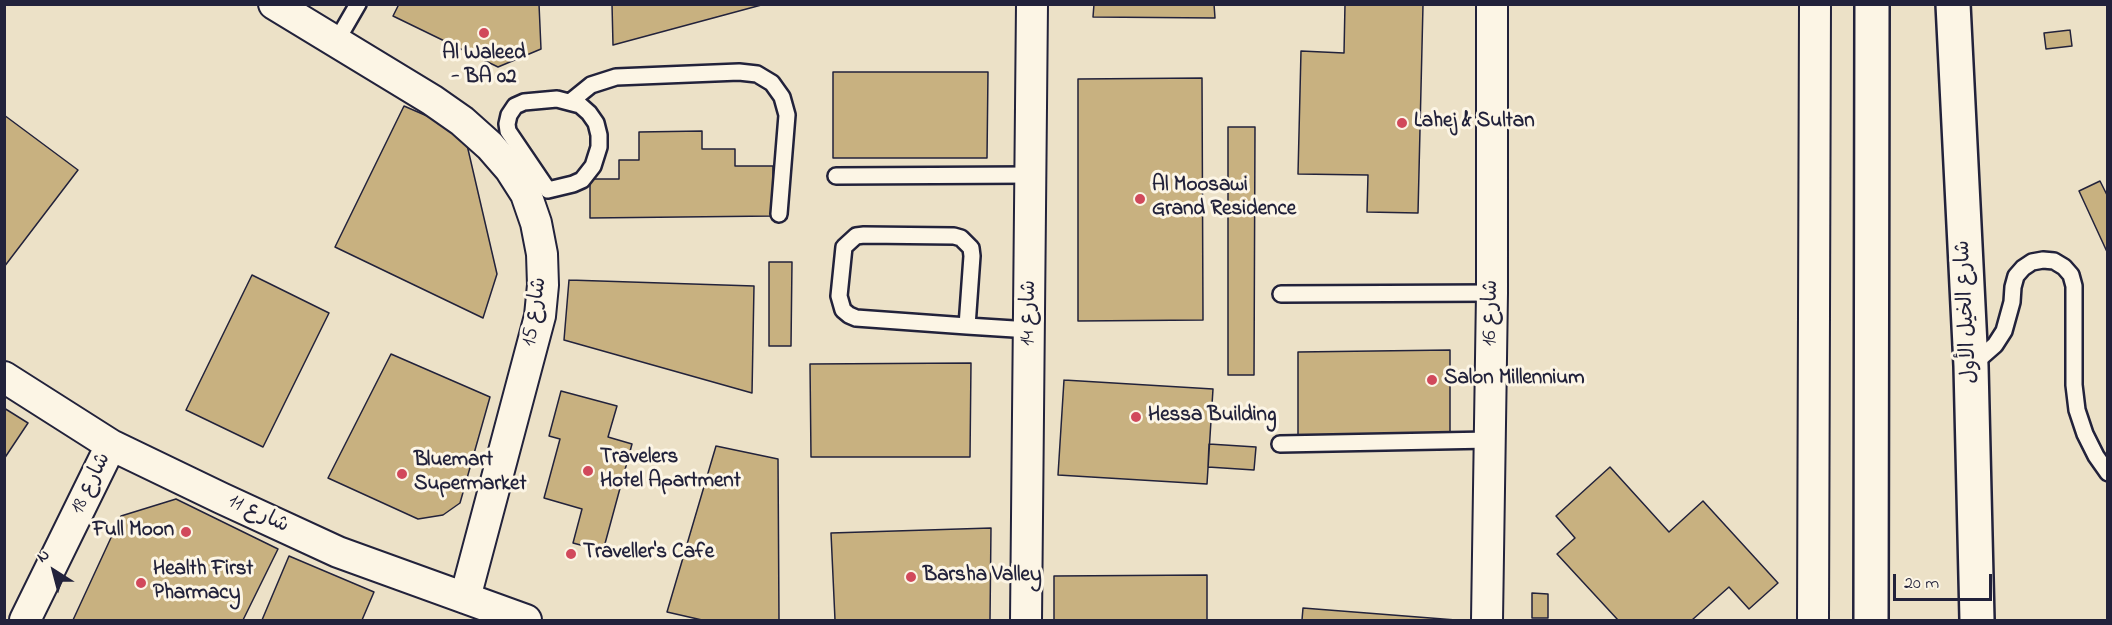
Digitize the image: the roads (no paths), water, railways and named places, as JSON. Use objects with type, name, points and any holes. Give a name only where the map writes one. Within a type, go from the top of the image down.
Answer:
[{"type":"main road","name":"شارع الخيل الأول","points":[[1953,4],[1971,366],[1977,621]]},
{"type":"main road","points":[[1868,12],[1872,621]]},
{"type":"street","name":"شارع 15","points":[[274,4],[307,13],[336,42],[462,120],[490,146],[510,169],[537,192],[536,224],[542,254],[543,285],[540,316],[465,598]]},
{"type":"street","name":"شارع 14","points":[[1026,621],[1032,4]]},
{"type":"street","name":"شارع 16","points":[[1487,621],[1492,293],[1492,4]]},
{"type":"street","points":[[1813,621],[1815,4]]},
{"type":"street","name":"شارع 11","points":[[4,377],[111,445],[338,552],[526,621]]},
{"type":"street","name":"شارع 18","points":[[25,621],[111,445]]},
{"type":"lane","points":[[336,42],[358,4]]},
{"type":"lane","points":[[570,102],[591,85],[616,77],[739,72],[757,74],[772,83],[782,98],[786,115],[778,214]]},
{"type":"lane","points":[[557,99],[570,102],[580,105],[596,123],[599,147],[593,166],[582,180],[537,192],[508,131],[509,115],[515,106],[524,102],[557,99]]},
{"type":"lane","points":[[836,176],[1031,175]]},
{"type":"lane","points":[[967,326],[972,256],[971,248],[961,238],[864,235],[856,236],[844,247],[839,296],[843,310],[849,315],[856,318],[967,326],[1030,330]]},
{"type":"lane","points":[[1971,366],[1995,345],[2004,332],[2016,276],[2023,268],[2032,262],[2043,260],[2054,261],[2064,267],[2071,275],[2074,286],[2074,385],[2077,410],[2085,434],[2096,456],[2108,472]]},
{"type":"lane","points":[[1281,294],[1492,293]]},
{"type":"lane","points":[[1280,444],[1490,440]]},
{"type":"place","name":"Al Waleed - BA 02","points":[[484,33]]},
{"type":"place","name":"Lahej & Sultan","points":[[1402,123]]},
{"type":"place","name":"Al Moosawi Grand Residence","points":[[1140,199]]},
{"type":"place","name":"Salon Millennium","points":[[1432,380]]},
{"type":"place","name":"Hessa Building","points":[[1136,417]]},
{"type":"place","name":"Travelers Hotel Apartment","points":[[588,471]]},
{"type":"place","name":"Bluemart Supermarket","points":[[402,474]]},
{"type":"place","name":"Full Moon","points":[[186,532]]},
{"type":"place","name":"Traveller's Cafe","points":[[571,554]]},
{"type":"place","name":"Barsha Valley","points":[[911,577]]},
{"type":"place","name":"Health First Pharmacy","points":[[141,583]]}]
